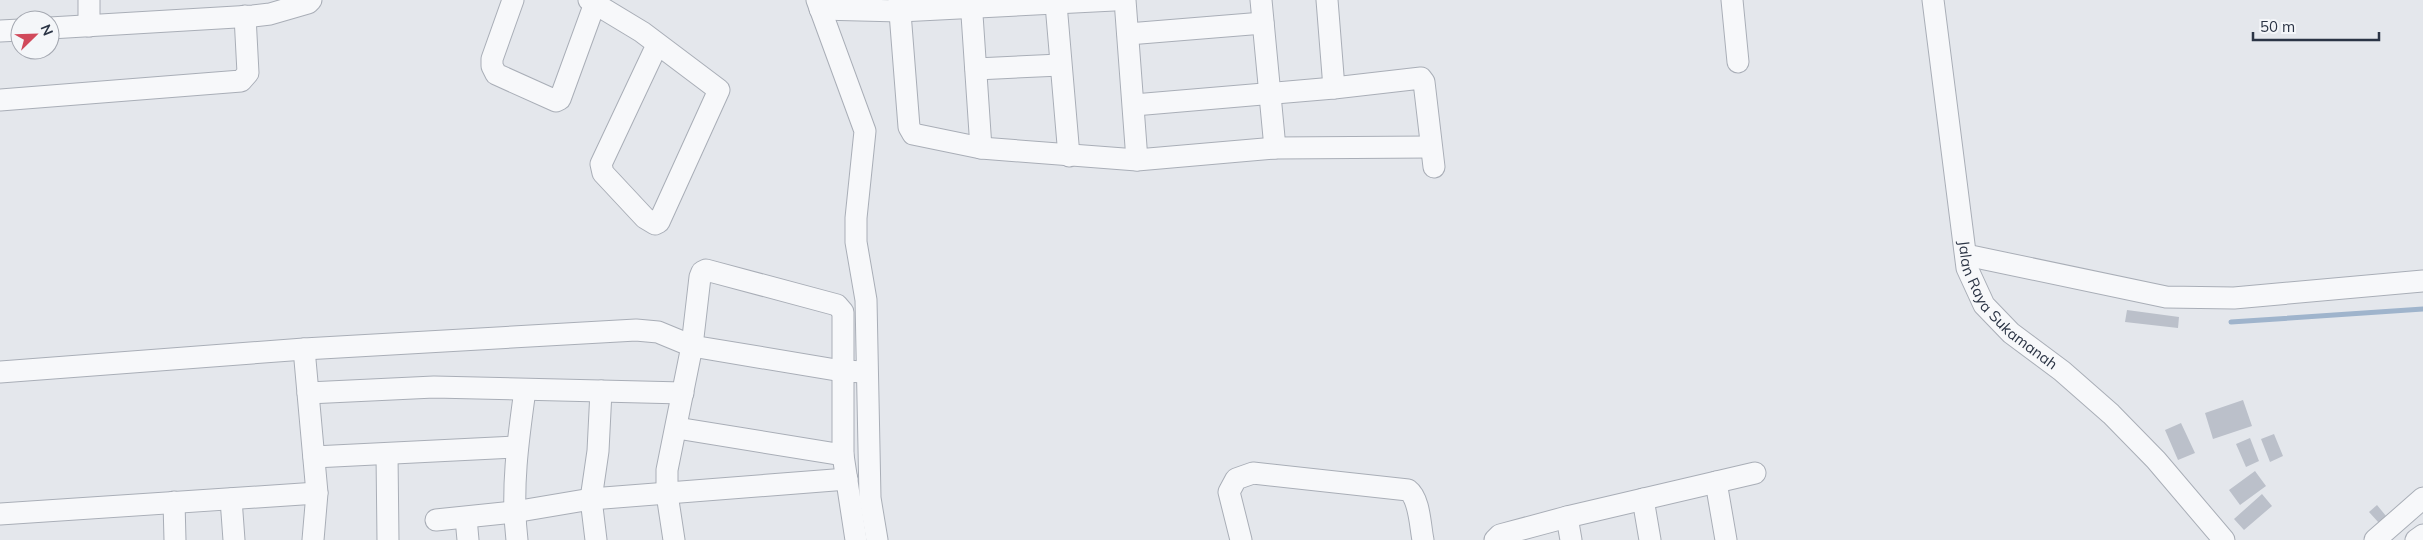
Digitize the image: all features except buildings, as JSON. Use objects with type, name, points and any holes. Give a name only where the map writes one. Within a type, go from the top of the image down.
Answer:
[{"type":"street","points":[[89,0],[89,26]]},
{"type":"street","points":[[60,27],[270,14],[308,3],[311,0]]},
{"type":"street","points":[[513,0],[492,59],[492,66],[496,74],[556,101],[560,99],[592,2],[642,32],[719,90],[659,222],[655,224],[645,218],[603,173],[601,164],[657,45]]},
{"type":"street","points":[[877,540],[870,498],[866,300],[856,242],[856,218],[865,131],[818,4],[899,6],[1056,4],[1114,0]]},
{"type":"street","points":[[1125,0],[1137,160]]},
{"type":"street","points":[[1261,0],[1271,92],[1274,148]]},
{"type":"street","points":[[1327,0],[1334,88]]},
{"type":"street","points":[[1732,0],[1738,62]]},
{"type":"street","name":"Jalan Raya Sukamanah","points":[[1933,0],[1967,268],[1984,305],[2011,333],[2062,372],[2111,414],[2156,460],[2224,540]]},
{"type":"street","points":[[972,4],[981,148]]},
{"type":"street","points":[[1056,4],[1069,156]]},
{"type":"street","points":[[899,6],[911,131],[913,134],[981,148],[1137,160],[1274,148],[1432,157],[1424,82],[1421,78],[1334,88],[1134,105]]},
{"type":"street","points":[[0,100],[241,81],[248,72],[245,16]]},
{"type":"street","points":[[1128,34],[1263,22]]},
{"type":"street","points":[[976,69],[1060,64]]},
{"type":"street","points":[[1966,255],[2166,297],[2234,298],[2423,281]]},
{"type":"street","points":[[674,540],[667,494],[667,470],[677,428],[692,346],[700,277],[702,272],[706,270],[840,307],[843,312],[843,455],[856,540]]},
{"type":"street","points":[[0,372],[304,349],[636,330],[658,332],[692,346],[842,371],[866,372]]},
{"type":"street","points":[[304,349],[317,494],[313,540]]},
{"type":"street","points":[[308,393],[434,387],[683,393]]},
{"type":"street","points":[[517,540],[514,512],[517,447],[524,390]]},
{"type":"street","points":[[596,540],[591,499],[598,451],[600,391]]},
{"type":"street","points":[[677,428],[843,455]]},
{"type":"street","points":[[314,457],[517,447]]},
{"type":"street","points":[[387,454],[388,540]]},
{"type":"street","points":[[1241,540],[1229,492],[1236,480],[1253,473],[1408,490],[1413,494],[1416,502],[1423,540]]},
{"type":"street","points":[[1495,540],[1500,536],[1566,517],[1755,473]]},
{"type":"street","points":[[436,520],[514,512],[591,499],[847,479]]},
{"type":"street","points":[[1716,482],[1726,540]]},
{"type":"street","points":[[0,514],[317,494]]},
{"type":"street","points":[[2375,540],[2423,498]]},
{"type":"street","points":[[231,499],[234,540]]},
{"type":"street","points":[[1643,499],[1650,540]]},
{"type":"street","points":[[174,502],[175,540]]},
{"type":"street","points":[[1566,517],[1571,540]]},
{"type":"street","points":[[466,518],[468,540]]},
{"type":"street","points":[[2416,540],[2423,535]]},
{"type":"waterway","points":[[2231,322],[2423,309]]}]
